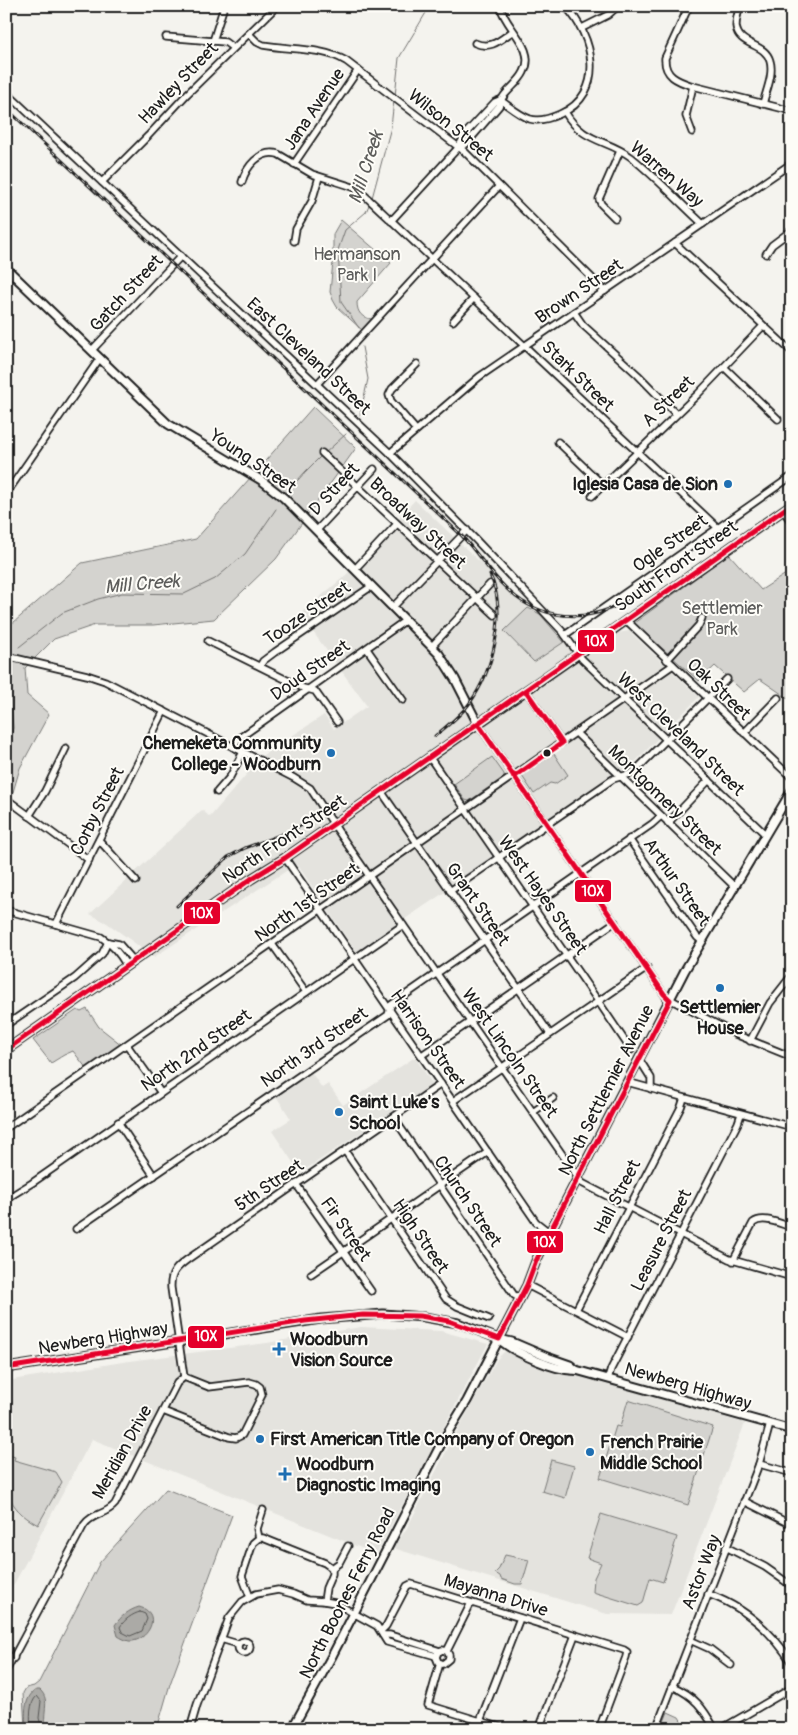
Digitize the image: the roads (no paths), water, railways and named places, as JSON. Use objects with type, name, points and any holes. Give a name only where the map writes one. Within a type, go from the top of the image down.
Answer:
[{"type":"main road","name":"Young Street","points":[[6,268],[168,424],[266,484],[290,503],[432,646],[450,669],[478,724]]},
{"type":"main road","name":"South Front Street","points":[[578,654],[792,504]]},
{"type":"main road","name":"North Front Street","points":[[6,1050],[578,654]]},
{"type":"main road","name":"North Settlemier Avenue","points":[[499,1339],[527,1286],[536,1261],[550,1233],[670,1000],[702,941],[792,790]]},
{"type":"main road","name":"Newberg Highway","points":[[6,1368],[321,1320],[377,1314],[410,1316],[448,1321],[473,1328],[499,1339],[510,1348],[568,1371],[576,1370],[792,1430]]},
{"type":"main road","name":"North Boones Ferry Road","points":[[292,1729],[438,1450],[467,1401],[499,1339]]},
{"type":"street","points":[[213,41],[224,6]]},
{"type":"street","name":"Hawley Street","points":[[102,182],[187,94],[277,6]]},
{"type":"street","points":[[391,220],[458,148],[467,131],[495,102],[500,100],[523,74],[527,65],[524,49],[502,14],[500,6]]},
{"type":"street","points":[[500,100],[520,114],[534,119],[548,118],[565,112],[580,98],[590,77],[591,54],[582,28],[565,6]]},
{"type":"street","points":[[582,28],[608,15],[618,6]]},
{"type":"street","points":[[688,6],[665,58],[667,71],[675,80],[792,111]]},
{"type":"street","points":[[740,6],[736,25],[739,35],[748,44],[764,51],[770,62],[771,69],[764,104]]},
{"type":"street","points":[[475,43],[483,46],[492,45],[513,31]]},
{"type":"street","name":"Wilson Street","points":[[249,34],[263,45],[310,50],[342,58],[458,148],[605,291]]},
{"type":"street","points":[[166,37],[227,43],[233,48]]},
{"type":"street","name":"Jana Avenue","points":[[294,164],[358,70]]},
{"type":"street","points":[[692,132],[686,116],[693,86]]},
{"type":"street","name":"East Cleveland Street","points":[[6,92],[390,453],[565,635],[578,654]]},
{"type":"street","name":"Warren Way","points":[[565,112],[580,131],[632,158],[703,224]]},
{"type":"street","points":[[615,218],[601,204],[599,199],[620,151]]},
{"type":"street","name":"Stark Street","points":[[242,182],[246,170],[268,153],[278,154],[319,177],[357,189],[718,528]]},
{"type":"street","name":"Brown Street","points":[[390,453],[475,380],[792,162]]},
{"type":"street","points":[[294,241],[296,229],[312,201],[319,177]]},
{"type":"street","points":[[317,384],[499,186]]},
{"type":"street","points":[[766,254],[772,245],[792,230]]},
{"type":"street","points":[[675,243],[792,352]]},
{"type":"street","name":"Gatch Street","points":[[92,350],[181,256]]},
{"type":"street","points":[[452,321],[474,298]]},
{"type":"street","points":[[574,312],[583,325],[638,375],[676,414]]},
{"type":"street","name":"A Street","points":[[592,496],[638,453],[764,326]]},
{"type":"street","name":"Gatch Street","points":[[6,494],[8,486],[100,358]]},
{"type":"street","points":[[416,430],[391,401],[389,396],[392,389],[417,364]]},
{"type":"street","points":[[724,367],[778,419]]},
{"type":"street","points":[[558,442],[604,486]]},
{"type":"street","name":"Broadway Street","points":[[322,454],[495,615]]},
{"type":"street","name":"D Street","points":[[317,530],[374,469]]},
{"type":"street","name":"Ogle Street","points":[[565,635],[792,476]]},
{"type":"street","points":[[783,510],[792,524]]},
{"type":"street","points":[[355,568],[397,524]]},
{"type":"street","points":[[393,607],[466,530]]},
{"type":"street","points":[[432,646],[490,584]]},
{"type":"street","name":"Tooze Street","points":[[260,666],[263,661],[275,652],[372,586]]},
{"type":"street","points":[[667,660],[699,625],[702,618]]},
{"type":"street","name":"Doud Street","points":[[233,747],[238,739],[406,620]]},
{"type":"street","name":"Oak Street","points":[[626,620],[792,778]]},
{"type":"street","points":[[208,641],[303,688],[315,691],[337,722]]},
{"type":"street","points":[[367,649],[402,700]]},
{"type":"street","name":"West Cleveland Street","points":[[578,654],[582,660],[765,834]]},
{"type":"street","name":"West Lincoln Street","points":[[6,656],[94,676],[308,786],[584,1185],[733,1261],[792,1277]]},
{"type":"street","name":"North 1st Street","points":[[6,1128],[418,844],[673,665]]},
{"type":"street","points":[[450,891],[613,779],[634,773],[707,697],[727,679]]},
{"type":"street","points":[[526,691],[562,743]]},
{"type":"street","points":[[744,733],[778,698]]},
{"type":"street","name":"Corby Street","points":[[56,924],[164,711]]},
{"type":"street","points":[[478,724],[664,994],[670,1000],[750,1041],[792,1057]]},
{"type":"street","name":"Montgomery Street","points":[[576,733],[735,887]]},
{"type":"street","points":[[28,816],[46,791],[66,748]]},
{"type":"street","points":[[217,792],[230,777],[243,752]]},
{"type":"street","name":"West Hayes Street","points":[[430,758],[631,1050]]},
{"type":"street","points":[[668,823],[709,780]]},
{"type":"street","name":"Grant Street","points":[[381,791],[550,1034]]},
{"type":"street","points":[[8,800],[89,860]]},
{"type":"street","name":"North 3rd Street","points":[[76,1229],[388,1014],[391,1005],[661,816]]},
{"type":"street","name":"Arthur Street","points":[[629,839],[697,937],[702,941]]},
{"type":"street","points":[[99,840],[136,881]]},
{"type":"street","name":"Harrison Street","points":[[285,858],[536,1222],[550,1233]]},
{"type":"street","points":[[6,910],[101,937],[108,942],[127,966]]},
{"type":"street","points":[[422,1055],[615,922]]},
{"type":"street","name":"North 2nd Street","points":[[6,1199],[32,1183],[403,925]]},
{"type":"street","points":[[108,942],[119,944],[134,961]]},
{"type":"street","points":[[6,1025],[75,978],[102,954],[108,942]]},
{"type":"street","points":[[272,944],[306,992]]},
{"type":"street","points":[[453,1101],[647,968]]},
{"type":"street","points":[[750,1041],[770,1003],[792,975]]},
{"type":"street","points":[[127,1045],[161,1093]]},
{"type":"street","points":[[639,1059],[651,1078],[651,1089]]},
{"type":"street","points":[[627,1082],[792,1127]]},
{"type":"street","name":"5th Street","points":[[180,1341],[171,1284],[174,1271],[188,1259],[441,1084]]},
{"type":"street","points":[[533,1112],[553,1098]]},
{"type":"street","name":"Hall Street","points":[[576,1310],[684,1098]]},
{"type":"street","name":"Leasure Street","points":[[608,1379],[741,1114]]},
{"type":"street","name":"Church Street","points":[[394,1118],[514,1294],[520,1298]]},
{"type":"street","points":[[118,1122],[154,1176]]},
{"type":"street","name":"High Street","points":[[345,1151],[446,1299],[457,1306],[489,1319]]},
{"type":"street","points":[[311,1274],[488,1152]]},
{"type":"street","name":"Fir Street","points":[[296,1184],[371,1291]]},
{"type":"street","points":[[733,1261],[757,1220],[792,1227]]},
{"type":"street","points":[[527,1286],[628,1337]]},
{"type":"street","points":[[163,1411],[236,1438],[242,1435],[262,1395],[260,1387],[252,1383],[209,1387],[184,1377],[180,1341]]},
{"type":"street","name":"Meridian Drive","points":[[6,1671],[84,1525],[91,1516],[107,1512],[115,1504],[177,1383],[184,1377]]},
{"type":"street","name":"Astor Way","points":[[656,1729],[759,1464],[770,1424]]},
{"type":"street","points":[[759,1464],[792,1473]]},
{"type":"street","points":[[744,1501],[792,1525]]},
{"type":"street","points":[[258,1538],[257,1529],[263,1510]]},
{"type":"street","points":[[258,1538],[272,1541],[325,1563],[332,1568]]},
{"type":"street","points":[[250,1596],[242,1576],[252,1543],[258,1538]]},
{"type":"street","points":[[332,1568],[339,1563],[348,1546]]},
{"type":"street","points":[[726,1547],[765,1567],[792,1586]]},
{"type":"street","points":[[324,1601],[332,1568]]},
{"type":"street","name":"Mayanna Drive","points":[[382,1633],[409,1584],[627,1652],[598,1729]]},
{"type":"street","points":[[190,1729],[229,1618],[236,1608],[250,1596],[260,1592],[278,1590],[307,1600],[335,1603],[376,1625],[382,1633],[390,1634],[449,1655],[448,1661],[440,1663]]},
{"type":"street","points":[[708,1594],[732,1604],[764,1627],[792,1663]]},
{"type":"street","points":[[471,1603],[441,1653],[428,1705],[506,1729]]},
{"type":"street","points":[[480,1721],[520,1618]]},
{"type":"street","points":[[539,1729],[574,1635]]},
{"type":"street","points":[[221,1638],[238,1644]]},
{"type":"street","points":[[690,1640],[718,1654],[731,1665]]},
{"type":"street","points":[[6,1655],[14,1658]]},
{"type":"street","points":[[672,1686],[685,1692],[697,1701],[716,1729]]},
{"type":"street","points":[[721,1729],[792,1688]]},
{"type":"water","points":[[139,1607],[151,1615],[152,1621],[147,1633],[136,1640],[129,1641],[118,1636],[115,1625],[126,1614]]},
{"type":"water","points":[[36,1690],[40,1690],[45,1699],[45,1724],[47,1729],[27,1729],[25,1713],[27,1702]]},
{"type":"waterway","name":"Mill Creek","points":[[395,96],[399,58],[430,6]]},
{"type":"waterway","name":"Mill Creek","points":[[372,198],[391,127],[394,100]]},
{"type":"waterway","name":"Mill Creek","points":[[359,328],[341,302],[338,250],[345,230],[366,212],[369,205]]},
{"type":"waterway","name":"Mill Creek","points":[[360,415],[368,379],[362,347]]},
{"type":"waterway","name":"Mill Creek","points":[[324,454],[346,434]]},
{"type":"waterway","name":"Mill Creek","points":[[289,490],[321,456]]},
{"type":"waterway","name":"Mill Creek","points":[[19,647],[62,613],[98,599],[122,593],[184,594],[215,579],[245,554],[276,509]]},
{"type":"waterway","name":"Mill Creek","points":[[6,753],[13,728],[9,666]]},
{"type":"railway","points":[[6,108],[461,535],[494,575],[516,597],[528,605],[541,610],[568,616],[596,613],[626,601],[643,591]]},
{"type":"railway","points":[[435,736],[469,704],[478,691],[491,659],[498,624],[498,606],[490,575]]},
{"type":"railway","points":[[177,906],[228,857],[315,819]]},
{"type":"place","name":"Iglesia Casa de Sion","points":[[728,484]]},
{"type":"place","name":"Chemeketa Community College - Woodburn","points":[[331,753]]},
{"type":"place","name":"Settlemier House","points":[[720,988]]},
{"type":"place","name":"Saint Luke's School","points":[[339,1112]]},
{"type":"place","name":"Woodburn Vision Source","points":[[279,1349]]},
{"type":"place","name":"First American Title Company of Oregon","points":[[260,1439]]},
{"type":"place","name":"French Prairie Middle School","points":[[590,1452]]},
{"type":"place","name":"Woodburn Diagnostic Imaging","points":[[285,1474]]},
{"type":"park label","name":"Hermanson Park I","points":[[357,264]]},
{"type":"park label","name":"Settlemier Park","points":[[722,618]]}]
